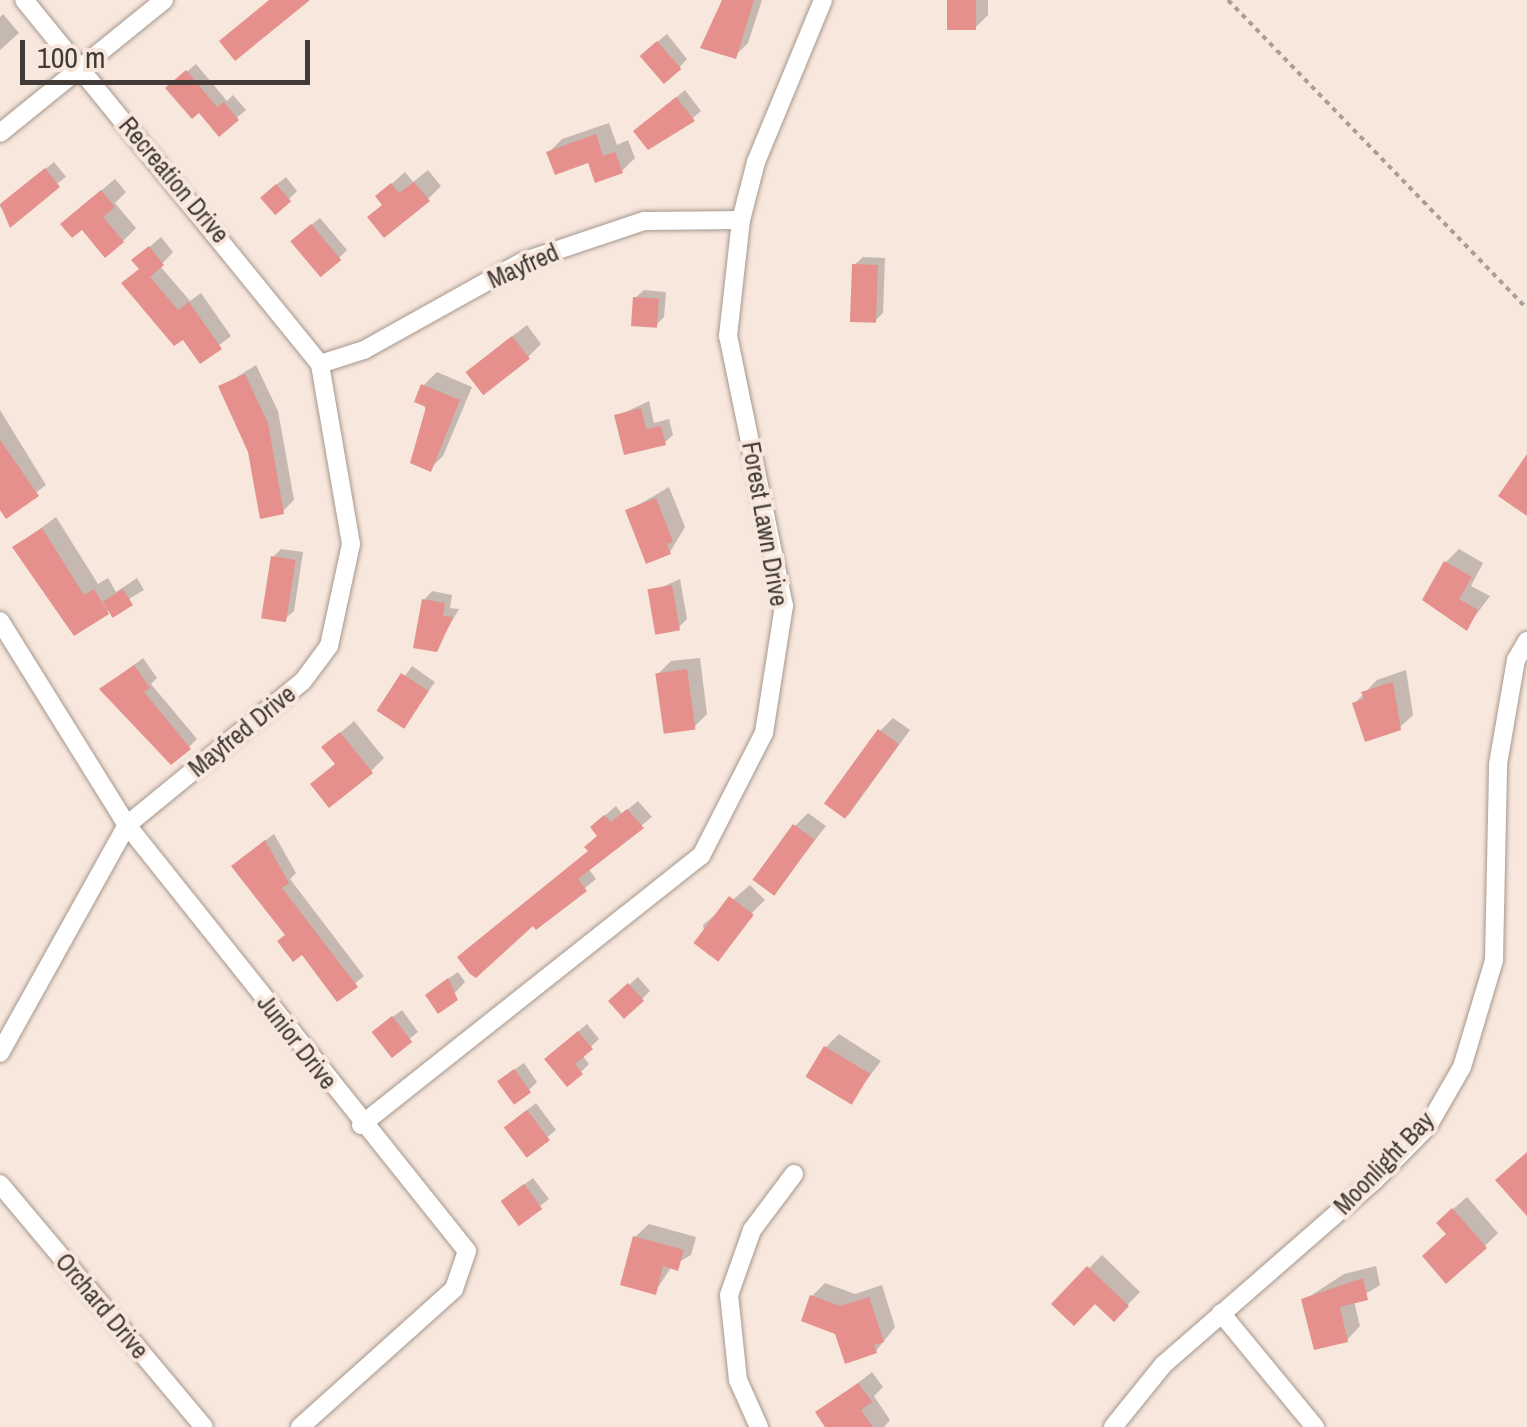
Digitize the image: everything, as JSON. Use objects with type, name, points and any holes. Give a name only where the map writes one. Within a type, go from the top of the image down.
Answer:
[{"type":"street","name":"Recreation Drive","points":[[24,0],[320,364]]},
{"type":"street","points":[[0,133],[164,0]]},
{"type":"street","name":"Forest Lawn Drive","points":[[361,1125],[701,856],[764,734],[784,606],[728,336],[741,220],[756,162],[823,0]]},
{"type":"street","name":"Mayfred","points":[[320,364],[364,350],[522,262],[644,221],[741,220]]},
{"type":"street","name":"Mayfred Drive","points":[[0,1053],[127,825],[304,681],[328,646],[351,544],[320,364]]},
{"type":"street","name":"Junior Drive","points":[[0,621],[127,825],[361,1125],[467,1250],[454,1290],[300,1427]]},
{"type":"street","name":"Moonlight Bay","points":[[1113,1427],[1163,1366],[1375,1180],[1428,1126],[1462,1067],[1494,960],[1498,764],[1516,660],[1527,641]]},
{"type":"street","points":[[759,1427],[738,1380],[729,1295],[752,1230],[794,1174]]},
{"type":"street","name":"Orchard Drive","points":[[0,1184],[204,1427]]},
{"type":"street","points":[[1220,1314],[1315,1427]]},
{"type":"path","points":[[1228,0],[1527,309]]},
{"type":"building","points":[[269,0],[310,0],[235,61],[219,41]]},
{"type":"building","points":[[722,0],[754,0],[736,59],[700,48]]},
{"type":"building","points":[[947,0],[976,0],[976,30],[947,30]]},
{"type":"building","points":[[657,41],[681,69],[664,84],[640,56]]},
{"type":"building","points":[[186,70],[217,107],[224,102],[239,120],[219,137],[199,113],[192,119],[165,88]]},
{"type":"building","points":[[676,97],[695,121],[648,150],[633,131]]},
{"type":"building","points":[[596,134],[603,156],[615,152],[623,173],[595,183],[588,163],[555,175],[546,152]]},
{"type":"building","points":[[45,168],[60,187],[10,228],[0,204]]},
{"type":"building","points":[[414,182],[430,201],[384,238],[367,217],[382,205],[375,196],[391,183],[399,193]]},
{"type":"building","points":[[276,184],[291,201],[275,215],[260,198]]},
{"type":"building","points":[[101,190],[115,207],[103,217],[124,242],[105,258],[82,230],[72,238],[60,224]]},
{"type":"building","points":[[311,224],[341,260],[321,277],[290,241]]},
{"type":"building","points":[[149,246],[164,265],[150,277],[178,310],[189,302],[222,349],[200,364],[183,340],[174,346],[121,283],[139,269],[131,260]]},
{"type":"building","points":[[852,264],[878,265],[876,323],[850,322]]},
{"type":"building","points":[[633,297],[659,299],[657,328],[631,326]]},
{"type":"building","points":[[512,336],[530,359],[483,395],[466,372]]},
{"type":"building","points":[[245,374],[268,423],[284,514],[260,519],[248,452],[218,386]]},
{"type":"building","points":[[421,384],[460,400],[431,472],[410,463],[426,407],[414,402]]},
{"type":"building","points":[[641,408],[646,429],[661,426],[666,445],[624,455],[614,415]]},
{"type":"building","points":[[0,440],[39,496],[6,519],[0,510]]},
{"type":"building","points":[[1527,454],[1527,516],[1498,496]]},
{"type":"building","points":[[656,498],[673,542],[667,544],[671,554],[646,564],[625,510]]},
{"type":"building","points":[[42,528],[84,595],[94,589],[109,614],[74,636],[12,547]]},
{"type":"building","points":[[271,556],[296,560],[286,622],[261,618]]},
{"type":"building","points":[[1444,561],[1472,577],[1459,599],[1478,610],[1467,631],[1422,600]]},
{"type":"building","points":[[672,585],[680,630],[655,635],[647,589]]},
{"type":"building","points":[[123,589],[133,605],[113,618],[103,602]]},
{"type":"building","points":[[422,599],[445,603],[443,616],[453,617],[437,652],[413,648]]},
{"type":"building","points":[[134,665],[150,688],[144,692],[191,749],[171,765],[99,689]]},
{"type":"building","points":[[687,669],[695,729],[664,734],[655,673]]},
{"type":"building","points":[[401,673],[429,691],[404,729],[376,711]]},
{"type":"building","points":[[1393,682],[1401,730],[1365,742],[1352,703],[1364,699],[1361,692]]},
{"type":"building","points":[[878,729],[899,744],[845,819],[824,803]]},
{"type":"building","points":[[340,732],[373,773],[329,808],[310,784],[335,764],[321,747]]},
{"type":"building","points":[[627,809],[644,828],[578,879],[587,891],[536,930],[533,926],[476,978],[470,974],[457,957],[588,851],[584,847],[597,836],[590,827],[604,815],[611,822]]},
{"type":"building","points":[[793,824],[815,840],[774,896],[752,880]]},
{"type":"building","points":[[265,840],[289,883],[282,888],[358,987],[337,1002],[302,955],[293,962],[277,941],[285,935],[231,866]]},
{"type":"building","points":[[729,896],[754,915],[718,962],[693,943]]},
{"type":"building","points":[[448,978],[458,1000],[438,1014],[425,995]]},
{"type":"building","points":[[628,983],[644,1001],[624,1019],[608,1001]]},
{"type":"building","points":[[392,1016],[412,1042],[392,1058],[372,1032]]},
{"type":"building","points":[[578,1031],[593,1049],[575,1064],[583,1074],[567,1087],[544,1059]]},
{"type":"building","points":[[824,1046],[870,1074],[852,1105],[805,1077]]},
{"type":"building","points":[[514,1069],[531,1092],[514,1105],[497,1081]]},
{"type":"building","points":[[527,1110],[550,1140],[527,1158],[504,1127]]},
{"type":"building","points":[[1527,1152],[1527,1216],[1495,1180]]},
{"type":"building","points":[[524,1184],[542,1209],[519,1226],[501,1201]]},
{"type":"building","points":[[1452,1208],[1487,1248],[1446,1284],[1422,1256],[1446,1234],[1436,1223]]},
{"type":"building","points":[[633,1236],[684,1250],[678,1271],[663,1266],[656,1295],[620,1285]]},
{"type":"building","points":[[1087,1266],[1129,1306],[1114,1322],[1095,1304],[1074,1326],[1051,1304]]},
{"type":"building","points":[[1363,1278],[1368,1300],[1340,1307],[1348,1342],[1314,1350],[1301,1299]]},
{"type":"building","points":[[810,1295],[840,1306],[869,1297],[884,1342],[874,1345],[877,1353],[845,1364],[835,1334],[801,1321]]},
{"type":"building","points":[[858,1383],[872,1402],[861,1410],[873,1427],[825,1427],[815,1412]]}]
